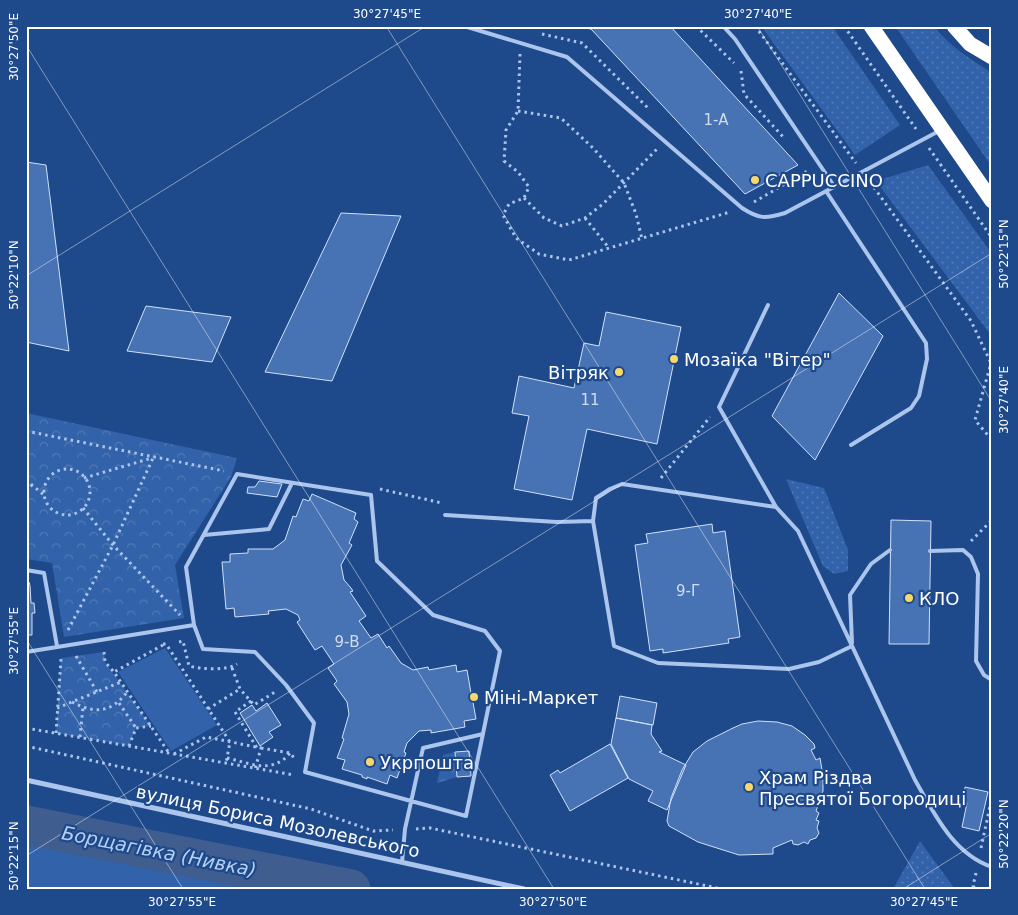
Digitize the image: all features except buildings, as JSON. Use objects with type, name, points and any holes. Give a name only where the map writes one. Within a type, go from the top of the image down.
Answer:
[{"type":"highway","points":[[871,26],[992,200]]},
{"type":"highway","points":[[954,26],[970,44],[992,57]]},
{"type":"street","name":"вулиця Бориса Мозолевського","points":[[26,780],[524,889]]},
{"type":"lane","points":[[464,26],[567,57],[664,142],[752,215],[769,218],[785,213],[943,129]]},
{"type":"lane","points":[[723,26],[735,39],[834,186]]},
{"type":"lane","points":[[826,191],[926,343],[927,359],[919,396],[911,408],[850,445]]},
{"type":"lane","points":[[768,305],[719,407],[776,508],[798,531],[915,780],[938,819],[956,843],[978,862],[992,867]]},
{"type":"lane","points":[[237,474],[292,483],[371,495],[377,561],[433,614],[486,631],[500,651],[466,816],[305,772],[314,724],[286,685],[255,652],[202,649],[194,625],[186,567],[237,474]]},
{"type":"lane","points":[[204,535],[268,529],[292,483]]},
{"type":"lane","points":[[776,508],[622,484],[596,498],[593,521],[614,646],[658,663],[789,669],[819,662],[852,646]]},
{"type":"lane","points":[[445,515],[557,522],[593,521]]},
{"type":"lane","points":[[852,646],[850,595],[871,564],[890,550]]},
{"type":"lane","points":[[930,551],[963,550],[971,557],[978,574],[976,660],[984,675],[992,680]]},
{"type":"lane","points":[[26,570],[44,573],[57,646]]},
{"type":"lane","points":[[26,652],[194,625]]},
{"type":"lane","points":[[402,862],[405,829],[423,748],[483,734]]},
{"type":"path","points":[[696,26],[740,69],[744,94],[788,142]]},
{"type":"path","points":[[755,26],[971,321],[991,363],[992,370]]},
{"type":"path","points":[[521,44],[518,111],[506,130],[504,161],[518,172],[529,187],[524,198],[509,204],[503,215],[516,238],[539,254],[569,260],[742,208],[812,168],[806,162]]},
{"type":"path","points":[[518,111],[561,118],[593,148],[624,182],[636,214],[642,239]]},
{"type":"path","points":[[524,198],[544,218],[562,226],[585,218],[603,204],[664,142]]},
{"type":"path","points":[[585,218],[609,248]]},
{"type":"path","points":[[991,363],[975,420],[992,440]]},
{"type":"path","points":[[652,488],[719,407]]},
{"type":"path","points":[[26,431],[237,474]]},
{"type":"path","points":[[84,478],[153,458]]},
{"type":"path","points":[[64,637],[112,545],[153,458]]},
{"type":"path","points":[[63,470],[75,471],[84,478],[89,490],[89,496],[83,508],[73,514],[62,514],[48,505],[44,495],[45,484],[52,475],[63,470]]},
{"type":"path","points":[[26,480],[44,495]]},
{"type":"path","points":[[26,491],[32,485]]},
{"type":"path","points":[[377,488],[442,502],[445,515]]},
{"type":"path","points":[[83,508],[112,545],[184,618],[174,620]]},
{"type":"path","points":[[963,550],[992,520]]},
{"type":"path","points":[[148,646],[183,641],[189,666],[199,669],[232,668],[255,652]]},
{"type":"path","points":[[114,672],[166,644]]},
{"type":"path","points":[[166,644],[230,742],[226,763]]},
{"type":"path","points":[[95,653],[113,651]]},
{"type":"path","points":[[104,652],[105,662],[171,754]]},
{"type":"path","points":[[56,733],[61,658],[85,654]]},
{"type":"path","points":[[76,656],[97,692]]},
{"type":"path","points":[[232,668],[240,689],[254,705],[286,685]]},
{"type":"path","points":[[57,708],[121,682]]},
{"type":"path","points":[[208,709],[240,689]]},
{"type":"path","points":[[72,702],[83,707],[101,710],[119,703],[128,692]]},
{"type":"path","points":[[251,701],[234,712],[259,748],[256,767]]},
{"type":"path","points":[[119,703],[136,728]]},
{"type":"path","points":[[80,737],[83,707]]},
{"type":"path","points":[[136,728],[151,726]]},
{"type":"path","points":[[26,728],[256,767],[300,778],[295,768]]},
{"type":"path","points":[[129,746],[136,728]]},
{"type":"path","points":[[171,754],[206,737],[290,753],[295,760]]},
{"type":"path","points":[[26,746],[311,809],[373,831],[430,828],[722,889]]},
{"type":"path","points":[[227,758],[256,767],[270,766],[278,764],[290,753]]},
{"type":"path","points":[[976,889],[973,886],[992,797]]},
{"type":"green space","points":[[761,26],[832,26],[900,125],[855,155]]},
{"type":"green space","points":[[895,26],[934,26],[954,46],[992,73],[992,167]]},
{"type":"green space","points":[[928,165],[992,254],[992,338],[876,181]]},
{"type":"green space","points":[[26,413],[237,458],[231,477],[175,565],[184,618],[64,637],[52,563],[26,559]]},
{"type":"green space","points":[[786,479],[824,488],[848,550],[848,571],[834,574],[823,566]]},
{"type":"green space","points":[[165,648],[217,725],[171,751],[118,672]]},
{"type":"green space","points":[[104,652],[105,662],[151,726],[136,728],[129,746],[56,733],[61,658]]},
{"type":"green space","points":[[455,752],[457,777],[437,783],[443,755]]},
{"type":"green space","points":[[26,830],[312,889],[26,889]]},
{"type":"green space","points":[[920,841],[955,889],[893,889]]},
{"type":"waterway","name":"Борщагівка (Нивка)","points":[[26,825],[351,889]]},
{"type":"place","name":"CAPPUCCINO","points":[[755,180]]},
{"type":"place","name":"Мозаїка \"Вітер\"","points":[[674,359]]},
{"type":"place","name":"Вітряк","points":[[619,372]]},
{"type":"place","name":"КЛО","points":[[909,598]]},
{"type":"place","name":"Міні-Маркет","points":[[474,697]]},
{"type":"place","name":"Укрпошта","points":[[370,762]]},
{"type":"place","name":"Храм Різдва Пресвятої Богородиці","points":[[749,787]]}]
